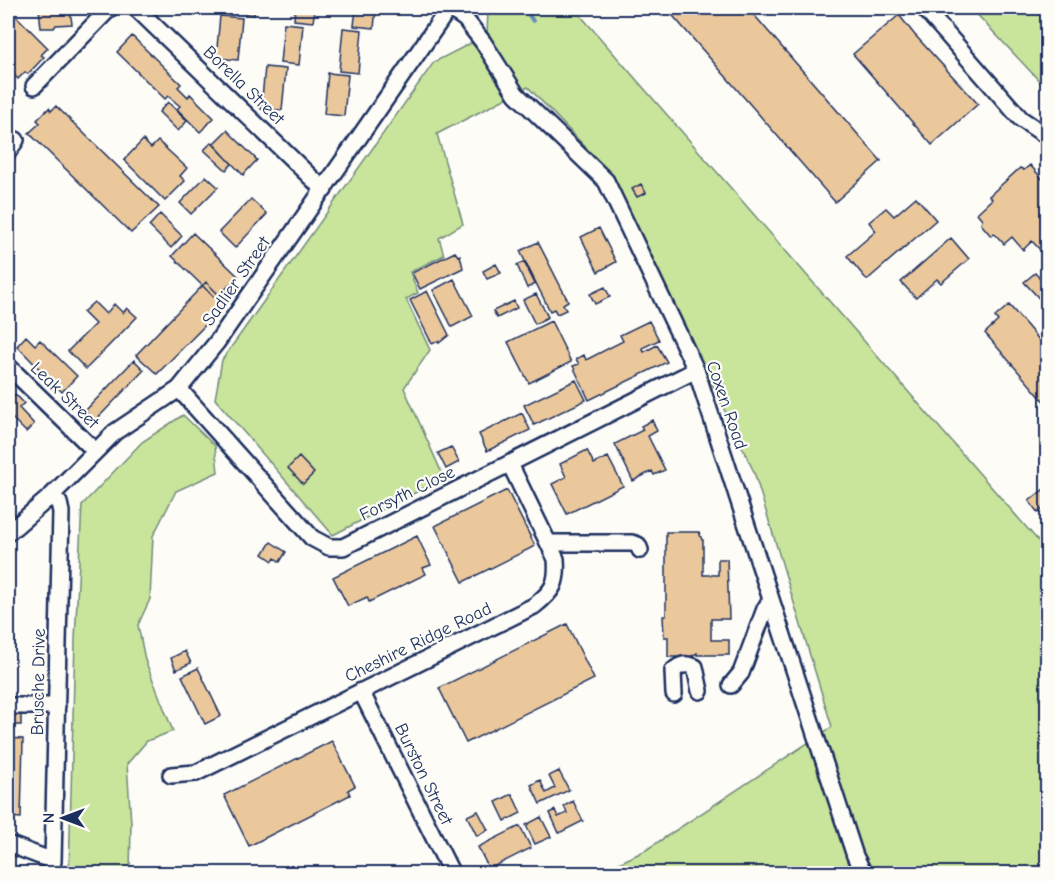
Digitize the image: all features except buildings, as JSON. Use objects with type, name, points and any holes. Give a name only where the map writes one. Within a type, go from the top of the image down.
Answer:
[{"type":"lane","points":[[34,86],[110,8]]},
{"type":"lane","name":"Borella Street","points":[[136,8],[324,190]]},
{"type":"lane","name":"Sadlier Street","points":[[8,533],[51,496],[115,432],[178,389],[218,342],[449,8]]},
{"type":"lane","name":"Coxen Road","points":[[449,8],[465,19],[516,94],[606,181],[696,370],[855,856],[864,873]]},
{"type":"lane","points":[[924,8],[1021,119],[1047,137]]},
{"type":"lane","name":"Leak Street","points":[[8,366],[95,451]]},
{"type":"lane","name":"Forsyth Close","points":[[178,389],[312,537],[329,546],[343,547],[510,464],[602,415],[696,370]]},
{"type":"lane","name":"Cheshire Ridge Road","points":[[171,775],[196,773],[534,606],[549,594],[557,577],[556,559],[510,464]]},
{"type":"lane","name":"Brusche Drive","points":[[51,496],[59,504],[61,512],[52,867]]},
{"type":"lane","points":[[549,543],[632,543],[638,545],[640,550]]},
{"type":"lane","points":[[731,685],[741,673],[765,609],[771,599]]},
{"type":"lane","points":[[674,694],[673,671],[679,665],[687,664],[695,668],[700,691]]},
{"type":"lane","name":"Burston Street","points":[[361,691],[452,873]]},
{"type":"lane","points":[[8,706],[57,706]]},
{"type":"lane","points":[[8,844],[52,867]]},
{"type":"green space","points":[[488,8],[574,8],[1047,551],[1047,873],[599,873],[646,850],[832,727],[754,472],[613,176],[528,87],[437,134],[463,224],[439,238],[444,255],[410,272],[418,293],[406,299],[430,350],[404,388],[444,478],[333,535],[215,399],[222,360],[434,62],[487,35]]},
{"type":"green space","points":[[971,8],[1047,8],[1047,89]]},
{"type":"green space","points":[[183,415],[215,446],[218,472],[176,491],[153,536],[150,599],[138,625],[145,660],[173,731],[147,741],[127,764],[131,823],[130,873],[69,873],[75,639],[82,505],[142,442]]},
{"type":"waterway","points":[[524,8],[533,21]]}]
